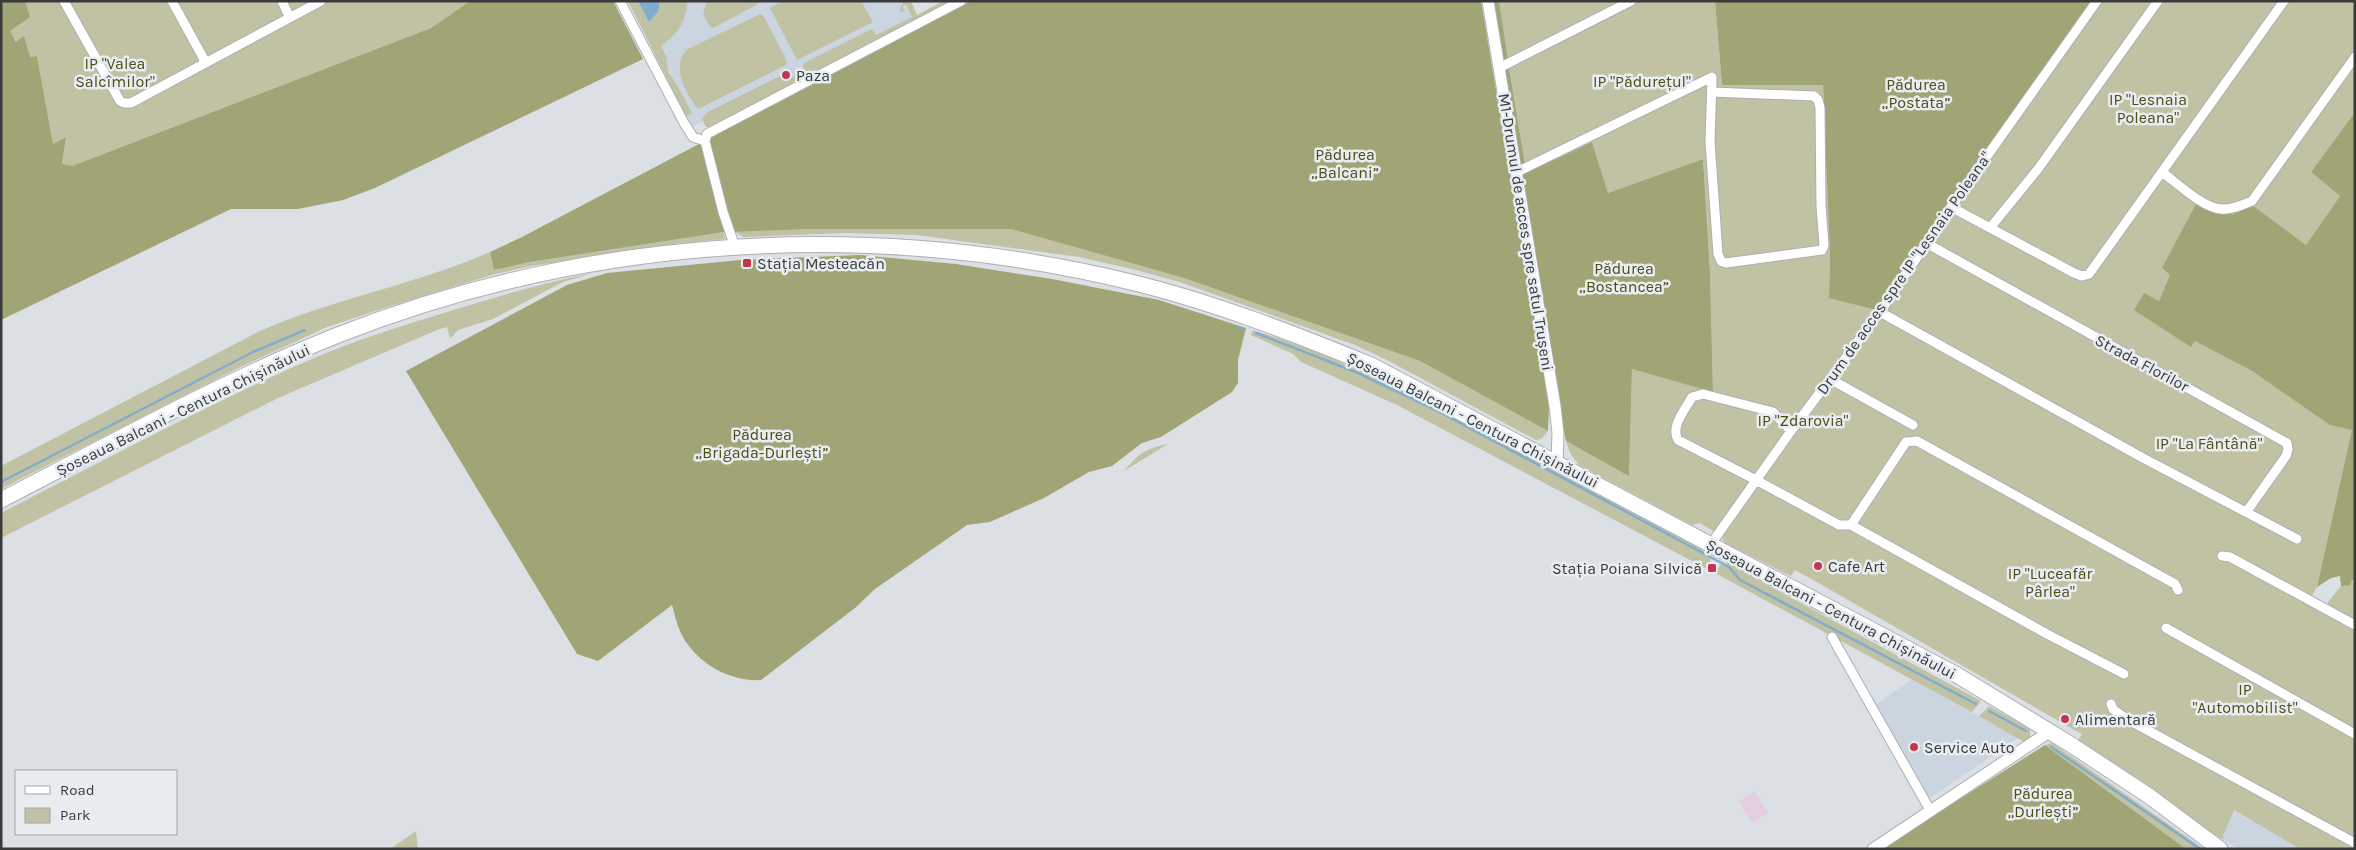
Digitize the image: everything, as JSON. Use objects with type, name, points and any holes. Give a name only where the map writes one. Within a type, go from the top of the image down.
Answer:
[{"type":"highway","name":"Șoseaua Balcani - Centura Chișinăului","points":[[1,500],[222,387],[297,352],[382,319],[459,295],[552,272],[654,254],[734,247],[833,244],[932,249],[1043,264],[1139,284],[1254,320],[1370,365],[1557,462],[1957,676],[2149,796],[2220,849]]},
{"type":"street","points":[[64,1],[120,101],[124,104],[131,103],[206,64],[321,1]]},
{"type":"street","points":[[172,1],[206,64]]},
{"type":"street","points":[[282,1],[290,18]]},
{"type":"street","points":[[620,1],[693,137],[705,141]]},
{"type":"street","points":[[734,247],[705,141],[707,134],[962,1]]},
{"type":"street","name":"M1-Drumul de acces spre satul Trușeni","points":[[1488,1],[1555,406],[1558,433],[1557,462]]},
{"type":"street","points":[[1499,68],[1631,1]]},
{"type":"street","name":"Drum de acces spre IP \"Lesnaia Poleana\"","points":[[1711,544],[1790,431],[1880,312],[1951,207],[2097,1]]},
{"type":"street","points":[[1990,228],[2038,169],[2158,1]]},
{"type":"street","points":[[1951,207],[2074,273],[2082,276],[2089,274],[2284,1]]},
{"type":"street","points":[[2162,172],[2208,206],[2222,210],[2236,208],[2252,202],[2355,58]]},
{"type":"street","points":[[1517,172],[1712,77],[1710,142],[1720,261],[1726,263],[1822,250],[1824,245],[1821,206],[1820,108],[1818,100],[1814,96],[1712,92]]},
{"type":"street","name":"Strada Florilor","points":[[1926,244],[2287,443],[2286,456],[2247,511]]},
{"type":"street","points":[[1880,312],[2143,458],[2247,511],[2297,539]]},
{"type":"street","points":[[1830,380],[1913,425]]},
{"type":"street","points":[[1790,431],[1773,412],[1703,394],[1692,398],[1675,428],[1675,435],[1678,440],[1839,525],[1851,525],[2047,634],[2124,674]]},
{"type":"street","points":[[1851,525],[1906,442],[1917,441],[2175,584],[2178,590]]},
{"type":"street","points":[[2222,556],[2230,557],[2355,625]]},
{"type":"street","points":[[2166,628],[2355,734]]},
{"type":"street","points":[[1832,637],[1930,810]]},
{"type":"street","points":[[2111,704],[2113,709],[2125,718],[2355,843]]},
{"type":"street","points":[[1873,849],[2049,732]]},
{"type":"shaded area","points":[[628,1],[905,1],[913,17],[692,127]]},
{"type":"shaded area","points":[[1912,679],[2018,738],[1927,800],[1874,706]]},
{"type":"shaded area","points":[[1755,791],[1768,813],[1752,823],[1739,801]]},
{"type":"shaded area","points":[[2233,810],[2300,849],[2238,849],[2224,840],[2223,836]]},
{"type":"green space","name":"IP \"Valea Salcîmilor\"","points":[[1,1],[470,1],[431,28],[72,166],[62,165],[66,137],[53,144],[37,56],[30,57],[10,32],[3,17]]},
{"type":"green space","points":[[1,1],[25,1],[30,17],[10,31],[16,42],[24,36],[30,57],[37,56],[53,144],[66,137],[62,164],[72,166],[431,28],[470,1],[613,1],[643,59],[375,188],[343,200],[298,209],[231,209],[1,320]]},
{"type":"green space","points":[[628,1],[638,1],[649,22],[660,5],[660,1],[687,1],[687,8],[680,27],[661,46],[666,56],[668,72],[692,113],[686,116]]},
{"type":"green space","points":[[707,1],[757,1],[758,4],[713,28],[710,27],[703,14]]},
{"type":"green space","points":[[784,1],[861,1],[873,22],[797,60],[770,8]]},
{"type":"green space","points":[[903,1],[911,1],[917,15],[943,1],[957,1],[809,76],[806,75],[803,67],[804,63],[872,29],[876,35],[912,17],[906,4],[902,6],[905,11],[899,12]]},
{"type":"green space","name":"Pădurea „Balcani”","points":[[971,1],[1481,1],[1549,406],[1548,431],[1420,361],[1184,278],[1011,229],[812,229],[724,232],[530,262],[494,270],[490,252],[522,237]]},
{"type":"green space","points":[[1491,1],[1499,1],[1508,59],[1500,63]]},
{"type":"green space","points":[[1499,1],[1715,1],[1722,85],[1823,85],[1830,255],[1829,298],[2094,1],[2355,1],[2355,112],[2311,172],[2340,196],[2306,245],[2251,204],[2242,212],[2218,215],[2162,268],[2171,275],[2159,301],[2190,347],[2194,340],[2252,371],[2330,424],[2353,430],[2317,587],[2311,597],[2328,607],[2328,602],[2341,586],[2352,580],[2355,581],[2355,849],[2300,849],[2234,810],[2223,836],[2224,840],[2200,827],[2076,743],[2082,734],[1795,570],[1791,576],[1725,543],[1722,538],[1723,532],[1717,529],[1713,531],[1700,523],[1692,525],[1579,465],[1570,453],[1566,441],[1629,475],[1632,369],[1713,391],[1710,272],[1703,159],[1608,193],[1592,142],[1526,173]]},
{"type":"green space","name":"Pădurea „Postata”","points":[[1715,1],[2094,1],[1877,310],[1829,298],[1830,255],[1823,85],[1722,85]]},
{"type":"green space","points":[[760,14],[763,15],[786,59],[786,65],[698,109],[685,88],[680,72],[680,64],[686,50]]},
{"type":"green space","points":[[1509,67],[1525,165],[1520,167],[1502,70]]},
{"type":"green space","points":[[780,76],[783,81],[795,76],[796,79],[792,85],[711,127],[706,127],[702,119],[706,113]]},
{"type":"green space","points":[[2355,112],[2355,581],[2352,580],[2350,585],[2341,586],[2340,576],[2331,578],[2317,587],[2352,430],[2330,425],[2252,371],[2195,341],[2191,347],[2134,310],[2144,293],[2159,301],[2170,275],[2162,268],[2196,204],[2210,211],[2230,214],[2237,213],[2251,204],[2306,245],[2340,196],[2311,172]]},
{"type":"green space","name":"Pădurea „Bostancea”","points":[[1592,142],[1608,193],[1703,159],[1710,272],[1713,392],[1632,369],[1629,476],[1566,441],[1557,398],[1522,175]]},
{"type":"green space","points":[[1011,229],[1184,278],[1420,361],[1548,431],[1541,439],[1536,440],[1387,360],[1355,345],[1180,282],[1132,269],[1079,257],[916,235],[845,233],[743,237],[734,231]]},
{"type":"green space","points":[[724,232],[725,239],[680,243],[531,266],[495,274],[327,327],[234,370],[1,489],[1,466],[260,331],[288,319],[433,274],[490,252],[494,270],[530,262]]},
{"type":"green space","name":"Pădurea „Brigada-Durlești”","points":[[860,255],[956,264],[1052,279],[1159,300],[1246,328],[1238,360],[1238,383],[1232,392],[1161,437],[1142,443],[1112,466],[1089,472],[1044,498],[990,522],[967,525],[875,589],[855,608],[761,680],[738,678],[715,669],[705,662],[688,645],[682,635],[672,605],[598,661],[577,654],[406,371],[567,285],[607,273],[740,260]]},
{"type":"green space","points":[[593,273],[563,282],[493,319],[458,330],[450,339],[447,327],[437,330],[278,398],[1,538],[1,513],[160,431],[280,373],[338,348],[405,325],[525,289]]},
{"type":"green space","points":[[1253,330],[1308,348],[1409,392],[1702,549],[1711,559],[1707,569],[1397,405],[1301,362],[1293,354],[1251,335]]},
{"type":"green space","points":[[1168,444],[1124,471],[1143,453]]},
{"type":"green space","points":[[1729,564],[1981,701],[1972,712],[1715,573],[1720,565]]},
{"type":"green space","points":[[1989,706],[2030,729],[2030,738],[2024,742],[1979,716]]},
{"type":"green space","points":[[2052,743],[2204,849],[2186,849],[2045,745]]},
{"type":"green space","name":"Pădurea „Durlești”","points":[[2045,745],[2186,849],[1881,849]]},
{"type":"green space","points":[[416,831],[418,849],[391,849],[393,847]]},
{"type":"water","points":[[638,1],[660,1],[658,12],[649,22]]},
{"type":"waterway","points":[[1238,327],[1243,329]]},
{"type":"waterway","points":[[1,482],[253,352],[305,330]]},
{"type":"waterway","points":[[1256,333],[1358,373],[1436,410],[1729,567],[1740,580],[1976,704]]},
{"type":"waterway","points":[[1989,711],[2026,731]]},
{"type":"waterway","points":[[2051,747],[2200,849]]},
{"type":"place","name":"Paza","points":[[786,75]]},
{"type":"place","name":"Stația Mesteacăn","points":[[747,263]]},
{"type":"place","name":"Cafe Art","points":[[1818,566]]},
{"type":"place","name":"Stația Poiana Silvică","points":[[1712,568]]},
{"type":"place","name":"Alimentară","points":[[2065,719]]},
{"type":"place","name":"Service Auto","points":[[1914,747]]},
{"type":"park label","name":"IP \"Pădurețul\"","points":[[1642,81]]},
{"type":"park label","name":"IP \"Lesnaia Poleana\"","points":[[2148,108]]},
{"type":"park label","name":"IP \"Zdarovia\"","points":[[1803,420]]},
{"type":"park label","name":"IP \"La Fântână\"","points":[[2209,443]]},
{"type":"park label","name":"IP \"Luceafăr Pârlea\"","points":[[2050,582]]},
{"type":"park label","name":"IP \"Automobilist\"","points":[[2245,698]]}]
